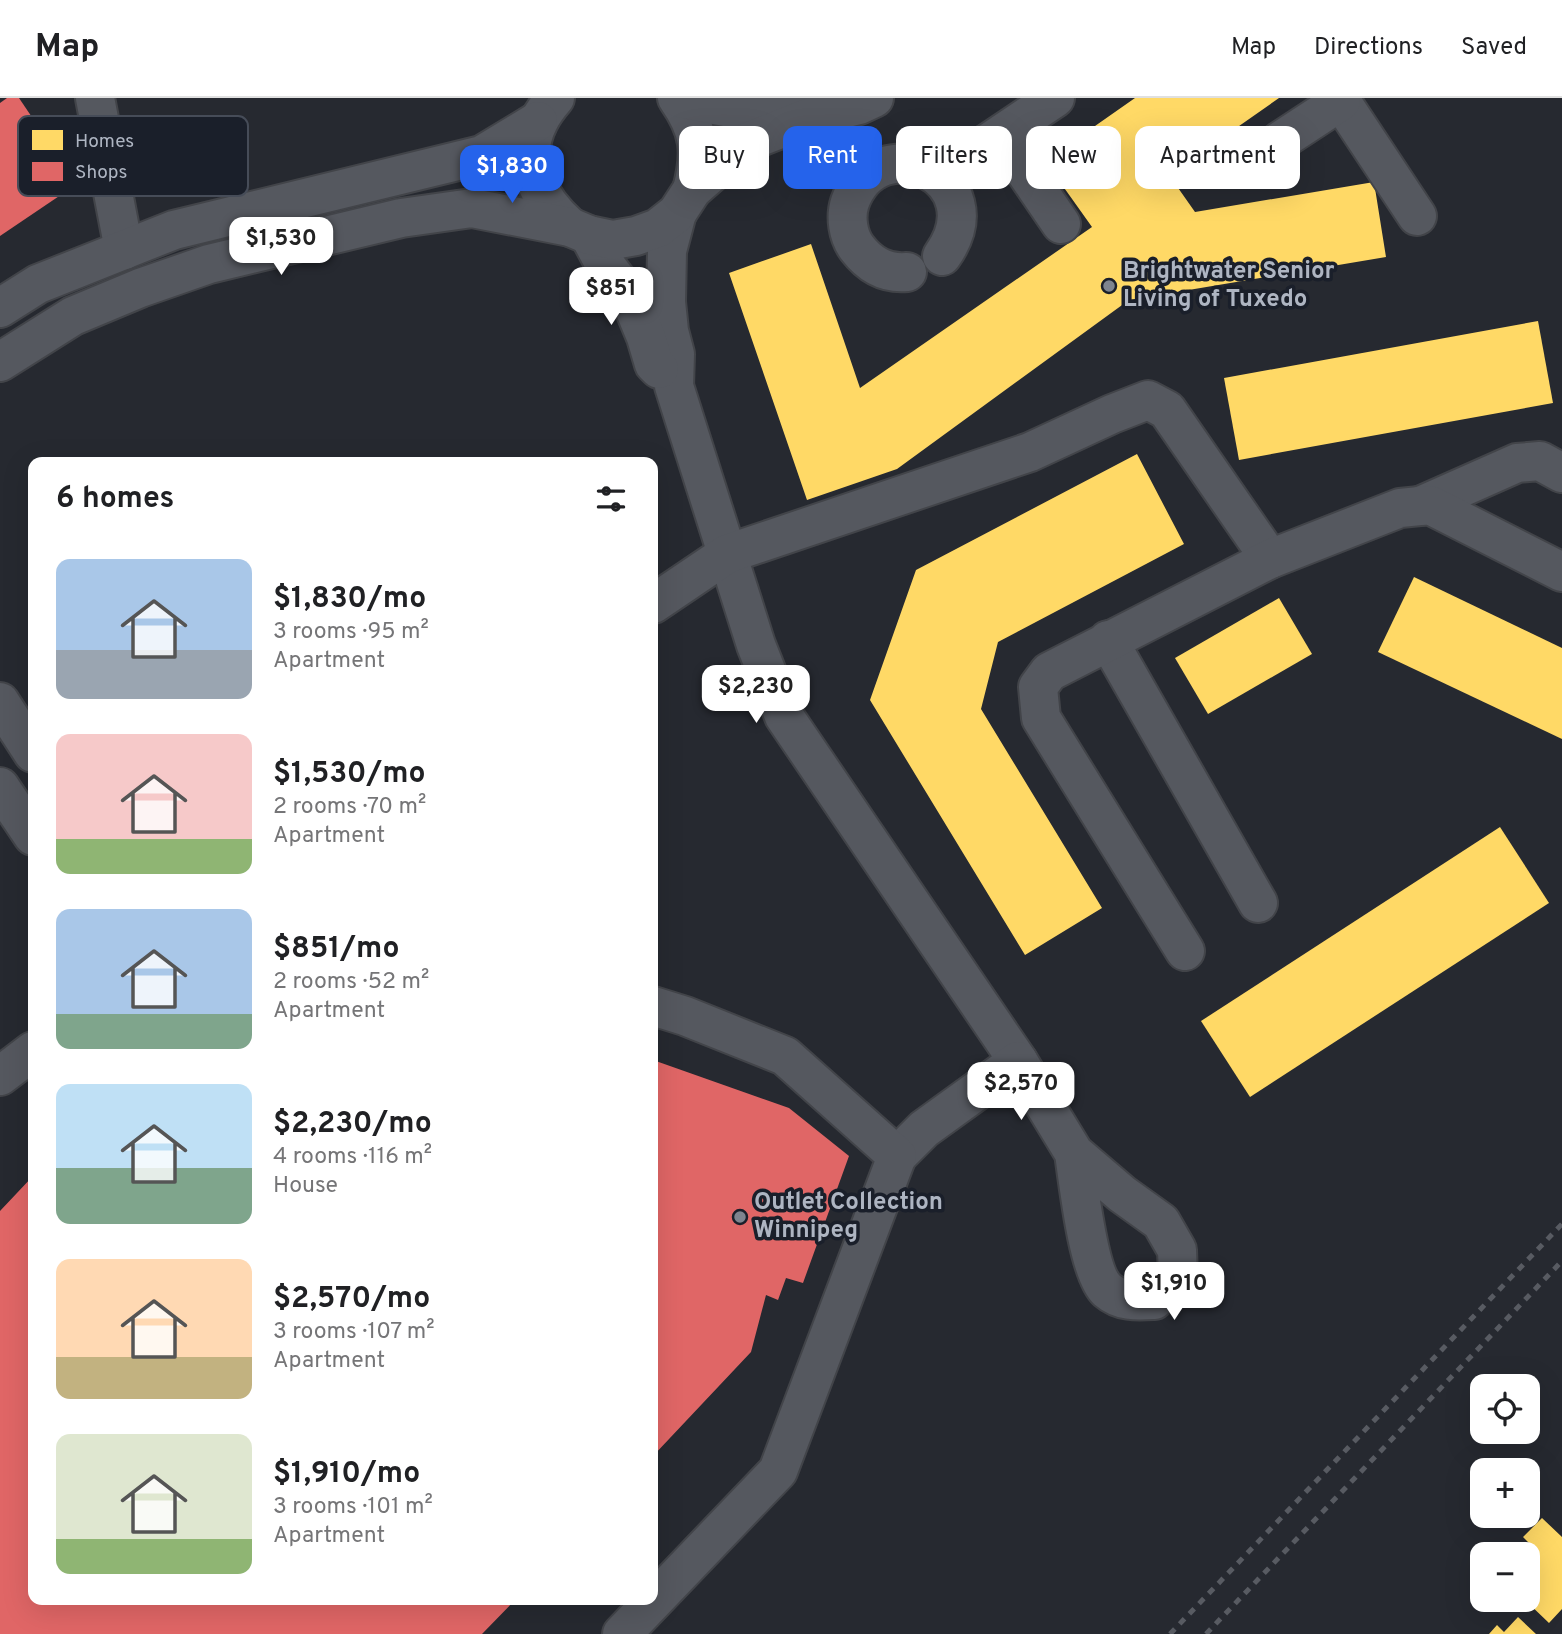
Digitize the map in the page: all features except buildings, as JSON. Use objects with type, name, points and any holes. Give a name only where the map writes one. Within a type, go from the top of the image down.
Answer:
[{"type":"street","points":[[94,98],[98,116]]},
{"type":"street","points":[[678,98],[741,110],[813,116]]},
{"type":"street","points":[[678,98],[690,118],[698,141],[698,166],[667,251],[666,302],[675,354],[674,386],[756,645],[785,716],[1018,1061],[1074,1153]]},
{"type":"street","points":[[0,362],[73,316],[140,288],[209,264],[401,218],[472,208],[612,240],[636,236],[658,228],[747,142],[813,116],[874,98]]},
{"type":"street","points":[[1012,128],[1055,98]]},
{"type":"street","points":[[1300,127],[1340,99],[1417,216]]},
{"type":"street","points":[[0,308],[38,284],[174,230],[482,155],[546,110]]},
{"type":"street","points":[[546,110],[531,146],[532,170],[539,192],[552,212],[580,231],[629,296],[654,364],[674,386]]},
{"type":"street","points":[[1012,152],[1061,225]]},
{"type":"street","points":[[896,164],[886,166],[869,175],[856,188],[849,206],[848,225],[853,243],[864,258],[880,268],[897,273],[907,272]]},
{"type":"street","points":[[942,256],[953,240],[958,223],[957,206],[949,189]]},
{"type":"street","points":[[113,196],[124,250]]},
{"type":"street","points":[[658,601],[727,554],[1030,452],[1148,400],[1167,410],[1270,559]]},
{"type":"street","points":[[1420,506],[1517,463],[1540,461],[1562,472]]},
{"type":"street","points":[[1185,951],[1041,718],[1038,687],[1049,672],[1270,559],[1400,508],[1430,505],[1562,572]]},
{"type":"street","points":[[1108,640],[1258,903]]},
{"type":"street","points":[[0,702],[28,744]]},
{"type":"street","points":[[0,774],[28,755]]},
{"type":"street","points":[[0,787],[28,829]]},
{"type":"street","points":[[658,1008],[785,1056],[897,1156]]},
{"type":"street","points":[[0,1076],[28,1055]]},
{"type":"street","points":[[658,1596],[778,1471],[897,1156],[924,1129],[1018,1061]]},
{"type":"street","points":[[622,1634],[650,1605]]},
{"type":"railway","points":[[1170,1634],[1562,1224]]},
{"type":"railway","points":[[1206,1634],[1562,1261]]},
{"type":"place","name":"Brightwater Senior Living of Tuxedo","points":[[1109,286]]},
{"type":"place","name":"Outlet Collection Winnipeg","points":[[740,1217]]}]
